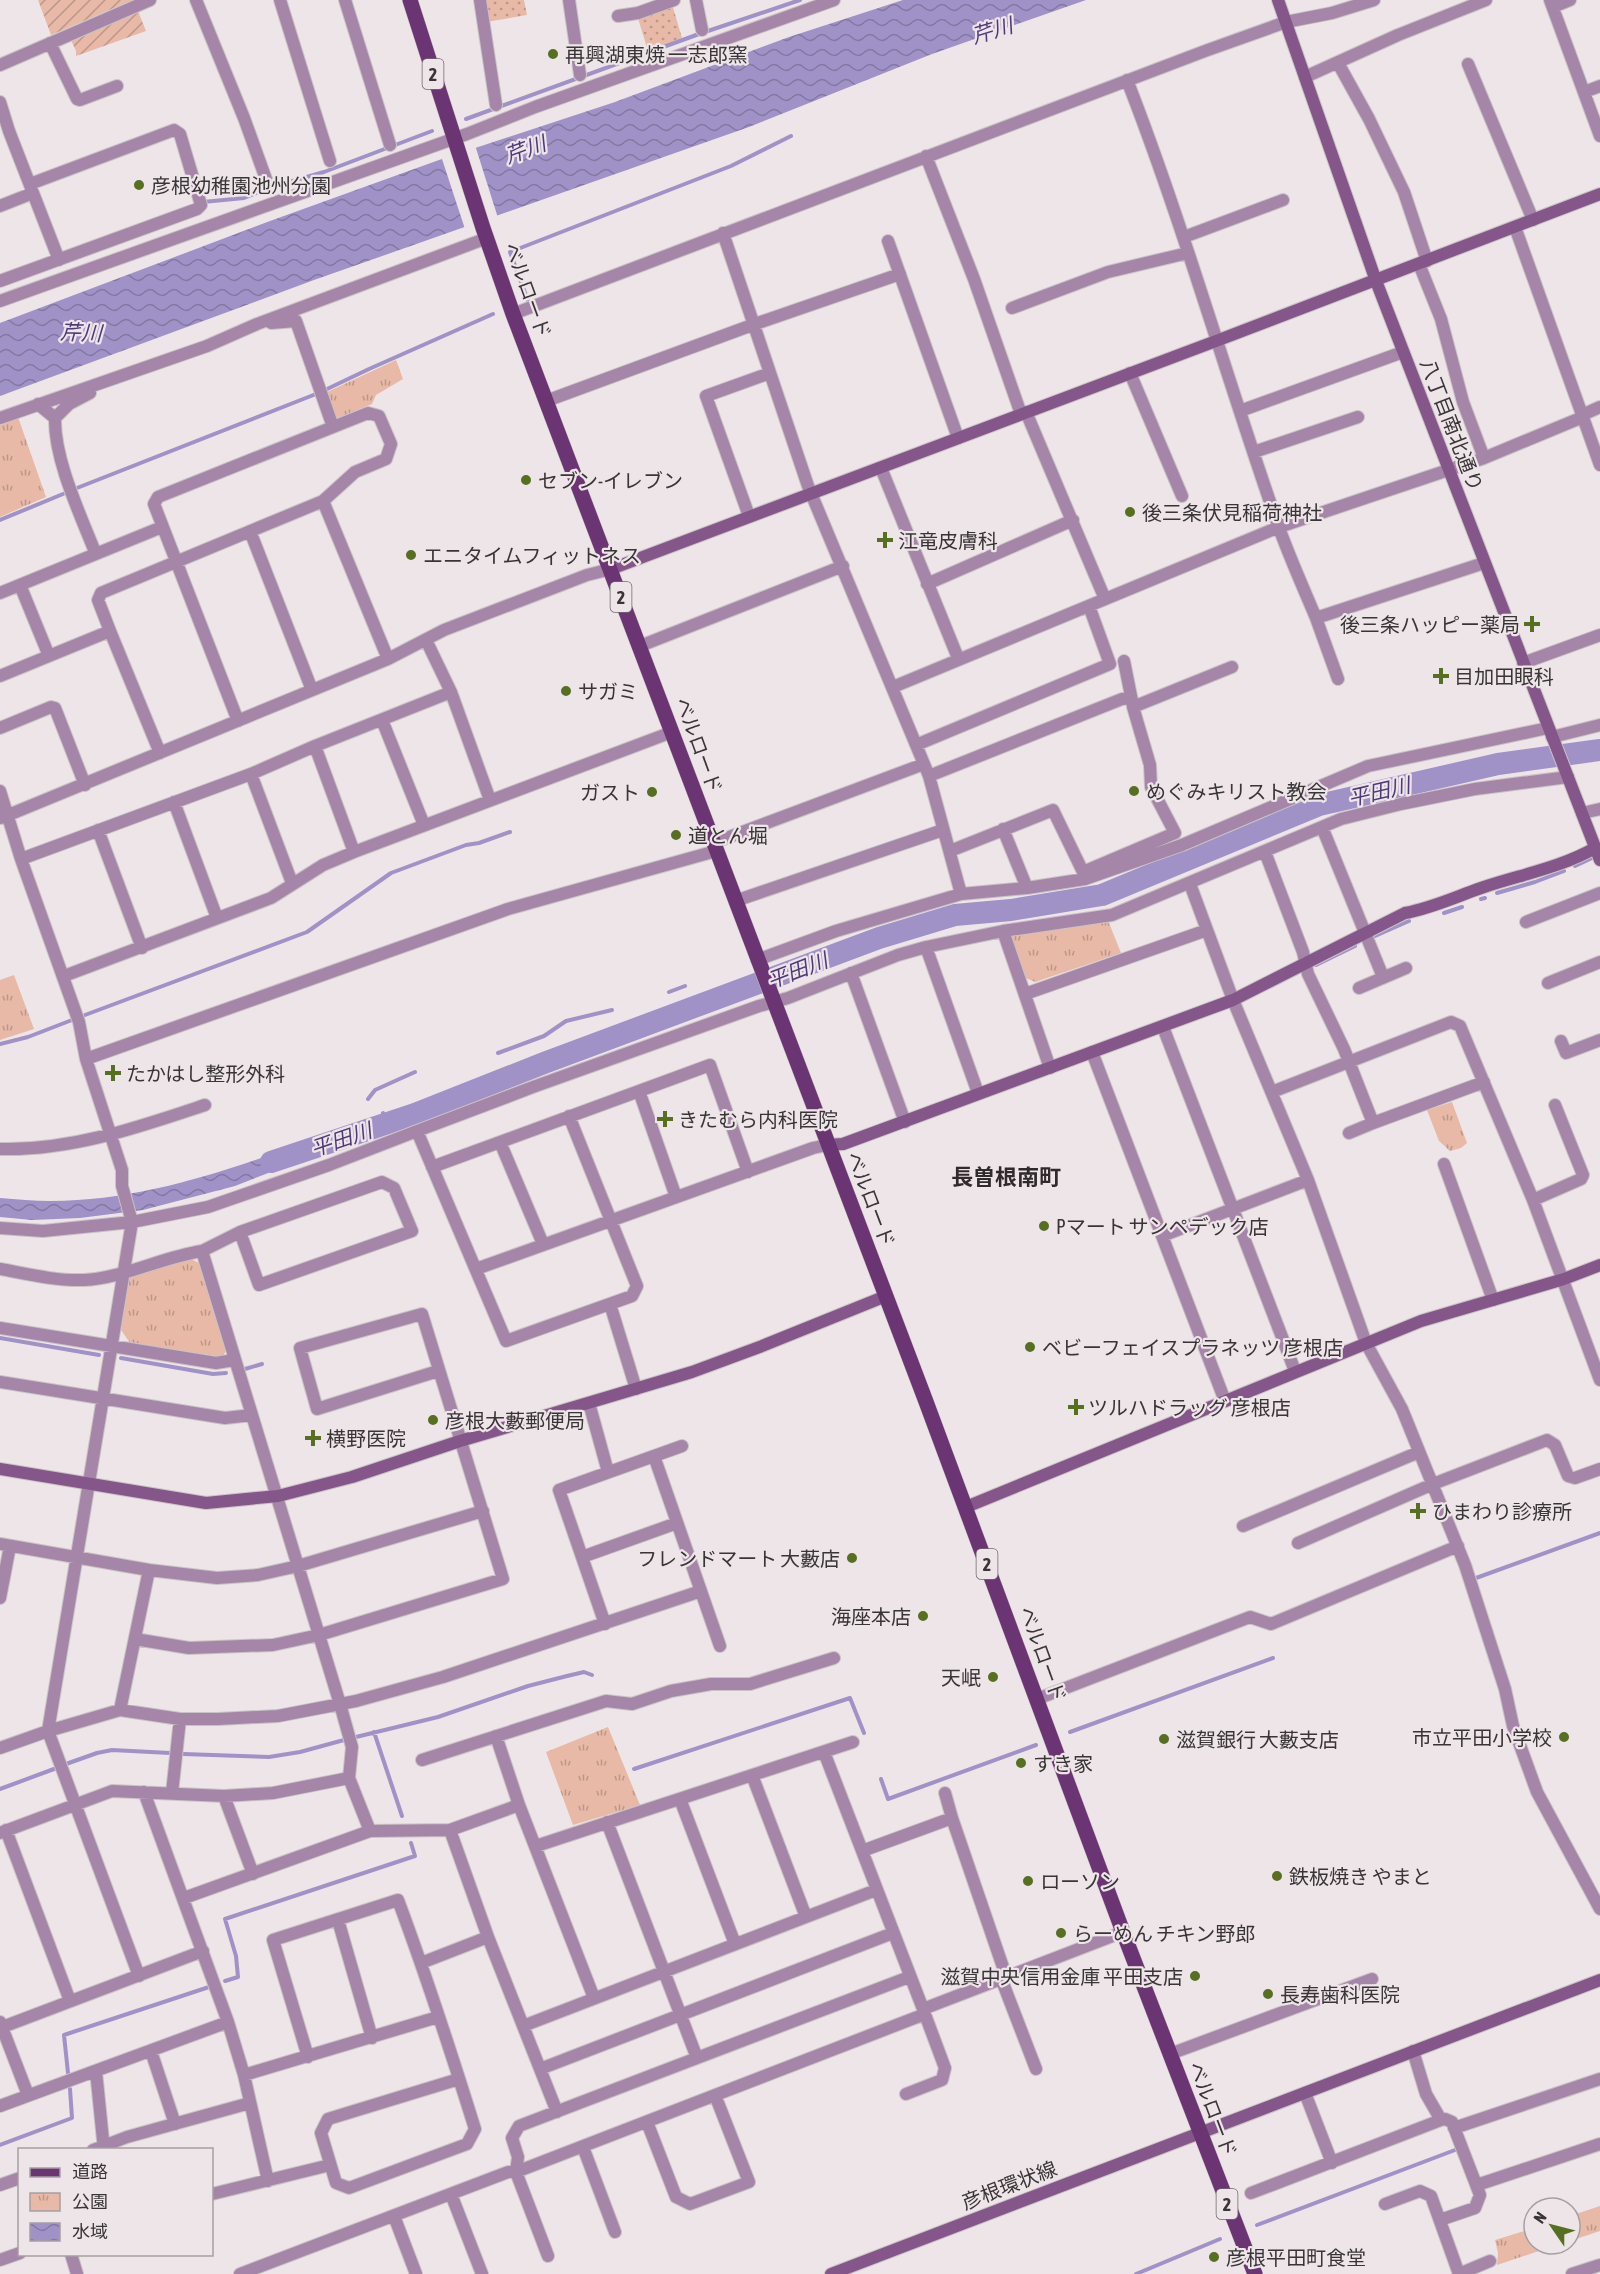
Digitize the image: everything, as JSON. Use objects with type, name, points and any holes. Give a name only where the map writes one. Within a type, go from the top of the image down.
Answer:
[{"type":"main road","name":"ベルロード","points":[[410,0],[513,314],[1255,2274]]},
{"type":"street","points":[[0,65],[150,0]]},
{"type":"street","points":[[196,0],[266,179]]},
{"type":"street","points":[[280,0],[330,161]]},
{"type":"street","points":[[345,0],[390,144]]},
{"type":"street","points":[[480,0],[496,105]]},
{"type":"street","points":[[568,0],[580,75]]},
{"type":"street","points":[[618,16],[638,13],[674,0]]},
{"type":"street","points":[[696,0],[702,30]]},
{"type":"street","points":[[0,301],[456,143],[536,107],[834,0]]},
{"type":"street","name":"八丁目南北通り","points":[[1278,0],[1376,281],[1600,860]]},
{"type":"street","points":[[513,314],[1127,80],[1286,22],[1332,13],[1374,0]]},
{"type":"street","points":[[1305,77],[1398,35],[1486,0]]},
{"type":"street","points":[[1570,0],[1551,4],[1600,136]]},
{"type":"street","points":[[50,43],[77,99],[80,100],[117,86]]},
{"type":"street","points":[[1338,63],[1369,119],[1404,192],[1463,402],[1484,458]]},
{"type":"street","points":[[1468,64],[1533,220]]},
{"type":"street","points":[[1127,80],[1184,237],[1216,342],[1279,527],[1338,679]]},
{"type":"street","points":[[1584,92],[1600,86]]},
{"type":"street","points":[[0,102],[4,132],[31,189],[58,257]]},
{"type":"street","points":[[0,206],[31,189],[174,130],[180,134],[201,202],[197,209],[58,257],[0,281]]},
{"type":"street","points":[[926,156],[1024,413],[1073,520],[1105,599]]},
{"type":"street","points":[[4,817],[388,659],[444,630],[1216,342],[1600,194]]},
{"type":"street","points":[[1184,237],[1283,200]]},
{"type":"street","points":[[1515,227],[1600,465]]},
{"type":"street","points":[[0,418],[207,346],[485,233]]},
{"type":"street","points":[[723,233],[812,493],[926,770],[961,894]]},
{"type":"street","points":[[888,241],[958,438]]},
{"type":"street","points":[[1012,309],[1108,272],[1188,253]]},
{"type":"street","points":[[546,401],[900,273]]},
{"type":"street","points":[[257,324],[296,321],[333,427]]},
{"type":"street","points":[[1240,411],[1403,352]]},
{"type":"street","points":[[749,516],[706,396],[770,372]]},
{"type":"street","points":[[1130,373],[1182,496]]},
{"type":"street","points":[[95,552],[71,492],[54,433],[55,418],[69,404],[126,376]]},
{"type":"street","points":[[38,404],[55,418]]},
{"type":"street","points":[[893,687],[958,658],[1279,527],[1484,458],[1600,407]]},
{"type":"street","points":[[160,753],[98,600],[101,593],[175,561],[323,501],[355,472],[386,459],[392,444],[379,416],[368,412],[158,496],[154,504],[175,561],[238,721]]},
{"type":"street","points":[[1254,452],[1358,417]]},
{"type":"street","points":[[881,468],[958,658]]},
{"type":"street","points":[[323,501],[388,659]]},
{"type":"street","points":[[927,584],[1073,520]]},
{"type":"street","points":[[0,593],[95,552],[162,527]]},
{"type":"street","points":[[250,531],[312,690]]},
{"type":"street","points":[[1316,618],[1484,563]]},
{"type":"street","points":[[640,646],[843,566]]},
{"type":"street","points":[[20,585],[49,656]]},
{"type":"street","points":[[916,744],[1110,664],[1089,606]]},
{"type":"street","points":[[0,676],[110,631]]},
{"type":"street","points":[[1522,663],[1600,635]]},
{"type":"street","points":[[426,640],[451,692],[490,800]]},
{"type":"street","points":[[950,851],[1053,810],[1083,872],[1175,833],[1151,787],[1150,765],[1132,703],[1124,661]]},
{"type":"street","points":[[86,1059],[508,909],[715,847],[1122,699],[1132,703],[1232,667]]},
{"type":"street","points":[[21,859],[251,774],[451,692]]},
{"type":"street","points":[[0,728],[51,707],[55,708],[85,785]]},
{"type":"street","points":[[382,720],[424,825]]},
{"type":"street","points":[[758,963],[836,931],[961,894],[1027,888],[1085,879],[1182,845],[1368,766],[1551,736],[1600,725]]},
{"type":"street","points":[[64,976],[271,898],[322,865],[354,852],[672,732]]},
{"type":"street","points":[[315,746],[354,852]]},
{"type":"street","points":[[251,774],[292,883]]},
{"type":"street","points":[[0,1228],[42,1231],[131,1221],[208,1207],[329,1165],[533,1087],[898,955],[1003,931],[1112,915],[1341,819],[1475,789],[1566,774]]},
{"type":"street","points":[[0,791],[4,817],[79,1022],[86,1059],[122,1170],[122,1186],[131,1221],[48,1731],[139,1976]]},
{"type":"street","points":[[174,802],[218,918]]},
{"type":"street","points":[[1582,813],[1600,809]]},
{"type":"street","points":[[1322,827],[1383,977]]},
{"type":"street","points":[[98,830],[142,948]]},
{"type":"street","points":[[735,902],[943,830]]},
{"type":"street","points":[[1003,830],[1027,888]]},
{"type":"street","points":[[476,1269],[813,1148],[843,1144],[1163,1027],[1233,1000],[1375,926],[1405,913],[1428,909],[1482,888],[1530,874],[1595,848]]},
{"type":"street","points":[[1265,852],[1303,952],[1304,963],[1349,1061],[1373,1124]]},
{"type":"street","points":[[1190,884],[1233,1000],[1308,1180],[1366,1342],[1402,1409],[1458,1546],[1505,1689],[1513,1726],[1536,1792],[1600,1909]]},
{"type":"street","points":[[1526,922],[1600,893]]},
{"type":"street","points":[[1025,994],[1207,930]]},
{"type":"street","points":[[1003,931],[1050,1068]]},
{"type":"street","points":[[926,947],[978,1093]]},
{"type":"street","points":[[1548,982],[1600,962]]},
{"type":"street","points":[[1359,988],[1407,968]]},
{"type":"street","points":[[851,973],[905,1122]]},
{"type":"street","points":[[1272,1092],[1451,1022],[1460,1026],[1533,1200],[1600,1380]]},
{"type":"street","points":[[1163,1027],[1295,1371]]},
{"type":"street","points":[[1561,1041],[1566,1053],[1600,1040]]},
{"type":"street","points":[[1092,1052],[1225,1401]]},
{"type":"street","points":[[432,1167],[710,1065],[748,1172]]},
{"type":"street","points":[[1349,1133],[1484,1082]]},
{"type":"street","points":[[639,1091],[676,1197]]},
{"type":"street","points":[[0,1149],[28,1149],[121,1133],[205,1105]]},
{"type":"street","points":[[1533,1200],[1581,1179],[1583,1175],[1555,1105]]},
{"type":"street","points":[[417,1131],[506,1341],[632,1296],[637,1286],[569,1116]]},
{"type":"street","points":[[500,1142],[543,1244]]},
{"type":"street","points":[[1444,1164],[1493,1300]]},
{"type":"street","points":[[1162,1236],[1308,1180]]},
{"type":"street","points":[[0,1269],[53,1278],[85,1280],[123,1273],[202,1251],[240,1232],[382,1182],[394,1188],[412,1231],[259,1285],[240,1232]]},
{"type":"street","points":[[202,1251],[340,1704],[352,1747],[349,1778],[369,1831]]},
{"type":"street","points":[[966,1508],[1420,1321],[1564,1279],[1600,1265]]},
{"type":"street","points":[[0,1469],[206,1503],[278,1496],[352,1477],[460,1441],[636,1389],[762,1346],[886,1296]]},
{"type":"street","points":[[610,1304],[636,1389]]},
{"type":"street","points":[[135,1640],[189,1648],[273,1645],[319,1635],[503,1579],[422,1314],[300,1348],[317,1408],[438,1371]]},
{"type":"street","points":[[0,1328],[216,1363],[234,1360]]},
{"type":"street","points":[[0,1382],[225,1418],[252,1415]]},
{"type":"street","points":[[589,1403],[608,1473]]},
{"type":"street","points":[[1298,1543],[1433,1484],[1546,1440],[1555,1445],[1568,1476],[1575,1478],[1600,1469]]},
{"type":"street","points":[[604,1624],[559,1490],[682,1446]]},
{"type":"street","points":[[1243,1526],[1419,1452]]},
{"type":"street","points":[[654,1456],[720,1646]]},
{"type":"street","points":[[0,1598],[5,1545],[149,1570],[217,1578],[258,1575],[298,1566],[483,1511]]},
{"type":"street","points":[[582,1557],[677,1523]]},
{"type":"street","points":[[1037,1699],[1250,1617],[1271,1624],[1458,1546]]},
{"type":"street","points":[[120,1710],[149,1570]]},
{"type":"street","points":[[0,1748],[120,1710],[180,1719],[218,1719],[278,1716],[340,1704],[443,1677],[701,1592]]},
{"type":"street","points":[[422,1760],[606,1701],[632,1704],[671,1691],[711,1684],[750,1684],[833,1658]]},
{"type":"street","points":[[172,1793],[180,1719]]},
{"type":"street","points":[[496,1736],[519,1805],[594,1998]]},
{"type":"street","points":[[536,1846],[853,1742]]},
{"type":"street","points":[[824,1752],[945,2068],[942,2080],[906,2094]]},
{"type":"street","points":[[752,1775],[806,1917]]},
{"type":"street","points":[[70,2001],[3,1832],[112,1791],[224,1796],[273,1793],[349,1778]]},
{"type":"street","points":[[144,1792],[228,2022],[244,2075],[268,2181]]},
{"type":"street","points":[[945,1793],[1036,2069]]},
{"type":"street","points":[[224,1796],[253,1874]]},
{"type":"street","points":[[680,1798],[735,1944]]},
{"type":"street","points":[[184,1898],[369,1831],[450,1830],[519,1805]]},
{"type":"street","points":[[862,1851],[952,1818]]},
{"type":"street","points":[[607,1822],[697,2058]]},
{"type":"street","points":[[450,1830],[488,1937],[557,2112]]},
{"type":"street","points":[[523,2025],[876,1890]]},
{"type":"street","points":[[308,2057],[273,1940],[398,1900],[421,1963],[459,2079],[474,2129],[467,2144],[349,2188],[336,2183],[321,2133],[328,2119],[459,2079]]},
{"type":"street","points":[[338,1920],[372,2038]]},
{"type":"street","points":[[240,2274],[260,2270],[508,2172],[516,2172],[583,2147],[1004,1977],[1124,1932]]},
{"type":"street","points":[[540,2069],[893,1934]]},
{"type":"street","points":[[421,1963],[488,1937]]},
{"type":"street","points":[[28,2096],[1,2026],[203,1951]]},
{"type":"street","points":[[548,2256],[516,2172],[518,2157],[512,2138],[519,2126],[909,1977]]},
{"type":"street","points":[[1170,2054],[1372,1979]]},
{"type":"street","name":"彦根環状線","points":[[831,2274],[1600,1980]]},
{"type":"street","points":[[244,2075],[438,2017]]},
{"type":"street","points":[[0,2106],[228,2022]]},
{"type":"street","points":[[151,2050],[175,2124]]},
{"type":"street","points":[[1413,2051],[1426,2094],[1441,2120]]},
{"type":"street","points":[[96,2071],[100,2148],[250,2103]]},
{"type":"street","points":[[1454,2128],[1600,2079]]},
{"type":"street","points":[[1305,2093],[1332,2163]]},
{"type":"street","points":[[647,2122],[676,2197],[690,2204],[749,2182],[715,2095]]},
{"type":"street","points":[[1251,2193],[1445,2118],[1452,2122],[1480,2195],[1475,2208],[1440,2220]]},
{"type":"street","points":[[1477,2185],[1600,2144]]},
{"type":"street","points":[[583,2147],[615,2232]]},
{"type":"street","points":[[213,2194],[330,2164]]},
{"type":"street","points":[[0,2186],[18,2179]]},
{"type":"street","points":[[1385,2204],[1420,2191],[1431,2196],[1459,2274],[1490,2262]]},
{"type":"street","points":[[451,2194],[482,2274]]},
{"type":"street","points":[[394,2216],[416,2274]]},
{"type":"street","points":[[0,2260],[18,2254]]},
{"type":"street","points":[[72,2256],[77,2274]]},
{"type":"street","points":[[1572,2274],[1600,2265]]},
{"type":"green space","points":[[38,0],[133,0],[51,35]]},
{"type":"green space","points":[[482,0],[524,0],[527,15],[486,22]]},
{"type":"green space","points":[[672,4],[682,38],[648,51],[637,15]]},
{"type":"green space","points":[[138,11],[146,31],[76,56],[71,40]]},
{"type":"green space","points":[[396,360],[403,379],[376,395],[372,404],[336,419],[325,393]]},
{"type":"green space","points":[[18,417],[46,497],[0,517],[0,423]]},
{"type":"green space","points":[[1107,918],[1121,953],[1035,982],[1026,978],[1011,938],[1013,934]]},
{"type":"green space","points":[[14,975],[34,1029],[0,1040],[0,980]]},
{"type":"green space","points":[[1452,1102],[1467,1143],[1461,1148],[1450,1151],[1439,1141],[1427,1110]]},
{"type":"green space","points":[[191,1259],[199,1263],[226,1351],[222,1357],[130,1343],[121,1330],[129,1277]]},
{"type":"green space","points":[[608,1727],[640,1805],[573,1825],[546,1752]]},
{"type":"green space","points":[[1600,2206],[1600,2231],[1582,2237],[1582,2212]]},
{"type":"green space","points":[[1522,2232],[1522,2256],[1524,2256],[1497,2265],[1498,2253],[1495,2240]]},
{"type":"water","name":"芹川","points":[[903,0],[1086,0],[932,54],[749,127],[314,280],[0,396],[0,323],[439,160],[615,102],[789,37]]},
{"type":"water","points":[[284,1150],[312,1156],[235,1186],[143,1210],[80,1218],[32,1220],[0,1217],[0,1198],[45,1201],[111,1197],[169,1186]]},
{"type":"pier","points":[[475,145],[498,218],[465,229],[441,156]]},
{"type":"waterway","points":[[466,119],[699,34],[800,0]]},
{"type":"waterway","points":[[203,202],[244,198],[268,188],[324,172],[432,131]]},
{"type":"waterway","points":[[528,301],[510,252],[731,166],[791,136]]},
{"type":"waterway","points":[[325,390],[493,314]]},
{"type":"waterway","points":[[77,488],[316,394]]},
{"type":"waterway","points":[[0,520],[63,494]]},
{"type":"waterway","name":"平田川","points":[[271,1162],[415,1114],[544,1063],[879,938],[955,915],[1011,910],[1102,895],[1319,805],[1498,764],[1600,750]]},
{"type":"waterway","points":[[85,1015],[307,932],[391,873],[466,845],[510,832]]},
{"type":"waterway","points":[[1575,866],[1592,858]]},
{"type":"waterway","points":[[1497,893],[1564,871]]},
{"type":"waterway","points":[[1481,899],[1485,898]]},
{"type":"waterway","points":[[1444,913],[1462,907]]},
{"type":"waterway","points":[[1375,936],[1409,921]]},
{"type":"waterway","points":[[1316,965],[1355,946]]},
{"type":"waterway","points":[[669,992],[685,986]]},
{"type":"waterway","points":[[498,1053],[544,1036],[566,1021],[612,1010]]},
{"type":"waterway","points":[[0,1044],[28,1037],[72,1020]]},
{"type":"waterway","points":[[368,1099],[375,1090],[415,1072]]},
{"type":"waterway","points":[[383,1113],[387,1123]]},
{"type":"waterway","points":[[0,1338],[99,1355]]},
{"type":"waterway","points":[[121,1358],[213,1374],[226,1373]]},
{"type":"waterway","points":[[245,1369],[262,1364]]},
{"type":"waterway","points":[[1476,1578],[1600,1533]]},
{"type":"waterway","points":[[1070,1732],[1273,1658]]},
{"type":"waterway","points":[[356,1737],[438,1717],[528,1686],[584,1672],[592,1675]]},
{"type":"waterway","points":[[634,1769],[850,1698],[864,1733]]},
{"type":"waterway","points":[[374,1732],[402,1816]]},
{"type":"waterway","points":[[183,1754],[269,1757],[300,1752],[344,1740]]},
{"type":"waterway","points":[[881,1779],[888,1799],[1036,1745]]},
{"type":"waterway","points":[[66,1764],[112,1750],[170,1753]]},
{"type":"waterway","points":[[0,1789],[54,1769]]},
{"type":"waterway","points":[[225,1981],[238,1977],[236,1956],[225,1919],[415,1856],[411,1843]]},
{"type":"waterway","points":[[68,2073],[64,2035],[209,1987]]},
{"type":"waterway","points":[[0,2145],[72,2118],[70,2089]]},
{"type":"waterway","points":[[1257,2225],[1455,2150]]},
{"type":"waterway","points":[[1136,2274],[1220,2239]]},
{"type":"place","name":"再興湖東焼 一志郎窯","points":[[553,54]]},
{"type":"place","name":"彦根幼稚園池州分園","points":[[139,185]]},
{"type":"place","name":"セブン-イレブン","points":[[526,480]]},
{"type":"place","name":"後三条伏見稲荷神社","points":[[1130,512]]},
{"type":"place","name":"江竜皮膚科","points":[[885,540]]},
{"type":"place","name":"エニタイムフィットネス","points":[[411,555]]},
{"type":"place","name":"後三条ハッピー薬局","points":[[1532,624]]},
{"type":"place","name":"目加田眼科","points":[[1441,676]]},
{"type":"place","name":"サガミ","points":[[566,691]]},
{"type":"place","name":"めぐみキリスト教会","points":[[1134,791]]},
{"type":"place","name":"ガスト","points":[[652,792]]},
{"type":"place","name":"道とん堀","points":[[676,835]]},
{"type":"place","name":"たかはし整形外科","points":[[113,1073]]},
{"type":"place","name":"きたむら内科医院","points":[[665,1119]]},
{"type":"place","name":"Pマート サンペデック店","points":[[1044,1226]]},
{"type":"place","name":"ベビーフェイスプラネッツ 彦根店","points":[[1030,1347]]},
{"type":"place","name":"ツルハドラッグ 彦根店","points":[[1076,1407]]},
{"type":"place","name":"彦根大藪郵便局","points":[[433,1420]]},
{"type":"place","name":"横野医院","points":[[313,1438]]},
{"type":"place","name":"ひまわり診療所","points":[[1418,1511]]},
{"type":"place","name":"フレンドマート 大藪店","points":[[852,1558]]},
{"type":"place","name":"海座本店","points":[[923,1616]]},
{"type":"place","name":"天岷","points":[[993,1677]]},
{"type":"place","name":"市立平田小学校","points":[[1564,1737]]},
{"type":"place","name":"滋賀銀行 大藪支店","points":[[1164,1739]]},
{"type":"place","name":"すき家","points":[[1021,1763]]},
{"type":"place","name":"鉄板焼き やまと","points":[[1277,1876]]},
{"type":"place","name":"ローソン","points":[[1028,1881]]},
{"type":"place","name":"らーめん チキン野郎","points":[[1061,1933]]},
{"type":"place","name":"滋賀中央信用金庫 平田支店","points":[[1195,1976]]},
{"type":"place","name":"長寿歯科医院","points":[[1268,1994]]},
{"type":"place","name":"彦根平田町食堂","points":[[1214,2257]]},
{"type":"district","name":"長曽根南町","points":[[1006,1177]]}]
